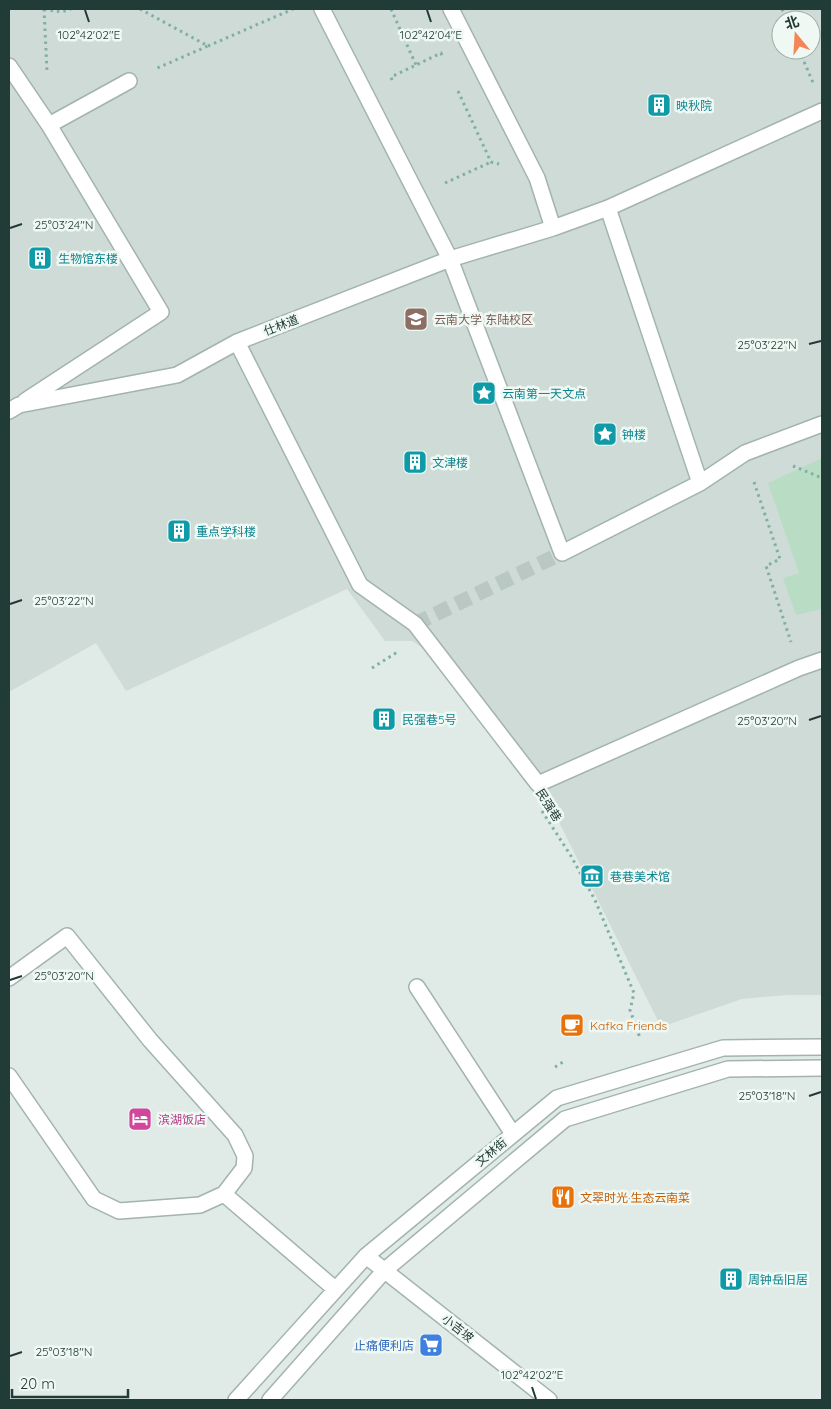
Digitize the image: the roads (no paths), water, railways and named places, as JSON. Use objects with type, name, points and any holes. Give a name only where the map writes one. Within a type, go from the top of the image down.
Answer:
[{"type":"street","points":[[322,9],[450,259],[562,553],[700,483],[745,453],[822,424]]},
{"type":"street","points":[[451,9],[537,178],[553,228]]},
{"type":"street","points":[[9,66],[49,125],[162,312],[14,408]]},
{"type":"street","points":[[49,125],[129,80]]},
{"type":"street","name":"仕林道","points":[[14,408],[177,375],[237,342],[450,259],[553,228],[608,208],[822,111]]},
{"type":"street","points":[[608,208],[700,483]]},
{"type":"street","points":[[237,342],[360,585],[415,624],[538,784],[799,668],[822,660]]},
{"type":"street","points":[[9,978],[67,936],[150,1040],[235,1135],[245,1156],[244,1168],[224,1194],[200,1206],[120,1211],[94,1198],[9,1076]]},
{"type":"street","points":[[417,987],[513,1134]]},
{"type":"street","name":"文林街","points":[[236,1400],[366,1256],[557,1098],[723,1048],[822,1047]]},
{"type":"street","name":"文林街","points":[[270,1400],[385,1270],[565,1119],[728,1069],[822,1068]]},
{"type":"street","points":[[224,1194],[335,1289]]},
{"type":"street","name":"小吉坡","points":[[366,1256],[549,1400]]},
{"type":"tunnel","points":[[415,624],[562,553]]},
{"type":"place","name":"映秋院","points":[[659,105]]},
{"type":"place","name":"生物馆东楼","points":[[40,258]]},
{"type":"place","name":"云南大学 东陆校区","points":[[416,319]]},
{"type":"place","name":"云南第一天文点","points":[[484,393]]},
{"type":"place","name":"钟楼","points":[[605,434]]},
{"type":"place","name":"文津楼","points":[[415,462]]},
{"type":"place","name":"重点学科楼","points":[[179,531]]},
{"type":"place","name":"民强巷5号","points":[[384,719]]},
{"type":"place","name":"巷巷美术馆","points":[[592,876]]},
{"type":"place","name":"Kafka Friends","points":[[572,1025]]},
{"type":"place","name":"滨湖饭店","points":[[140,1119]]},
{"type":"place","name":"文翠时光·生态云南菜","points":[[563,1197]]},
{"type":"place","name":"周钟岳旧居","points":[[731,1279]]},
{"type":"place","name":"止痛便利店","points":[[431,1345]]}]
